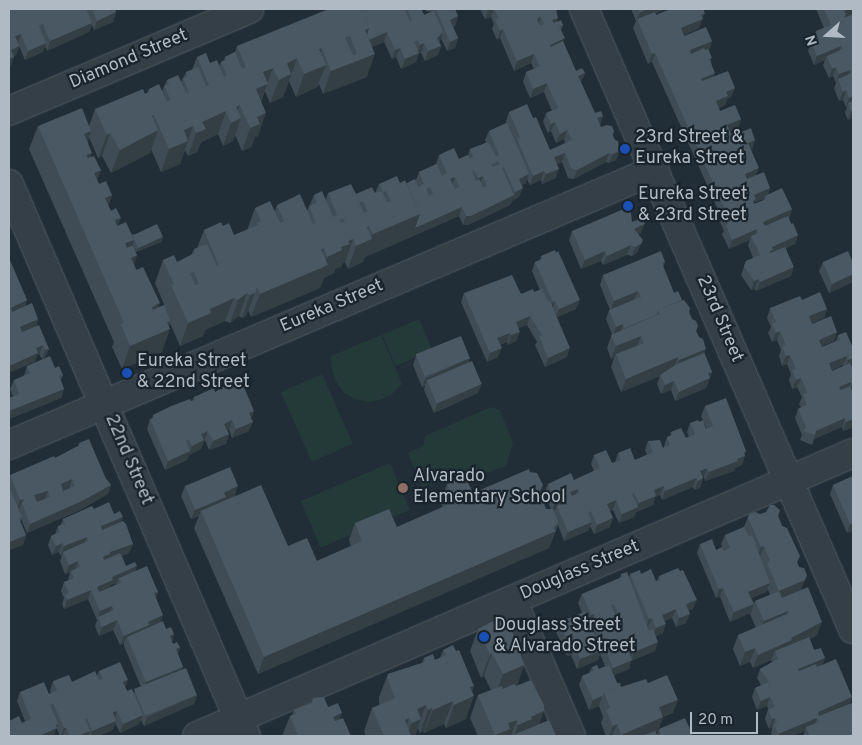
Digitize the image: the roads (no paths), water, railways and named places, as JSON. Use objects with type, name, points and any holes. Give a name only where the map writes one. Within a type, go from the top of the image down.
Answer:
[{"type":"street","name":"Diamond Street","points":[[9,112],[249,9]]},
{"type":"street","name":"23rd Street","points":[[584,9],[853,629]]},
{"type":"street","name":"Eureka Street","points":[[9,445],[655,170]]},
{"type":"street","name":"22nd Street","points":[[9,184],[242,727]]},
{"type":"street","name":"Douglass Street","points":[[197,736],[242,727],[512,600],[853,453]]},
{"type":"street","points":[[512,600],[570,736]]},
{"type":"place","name":"23rd Street & Eureka Street","points":[[625,149]]},
{"type":"place","name":"Eureka Street & 23rd Street","points":[[628,206]]},
{"type":"place","name":"Eureka Street & 22nd Street","points":[[127,373]]},
{"type":"place","name":"Alvarado Elementary School","points":[[403,488]]},
{"type":"place","name":"Douglass Street & Alvarado Street","points":[[484,637]]}]
